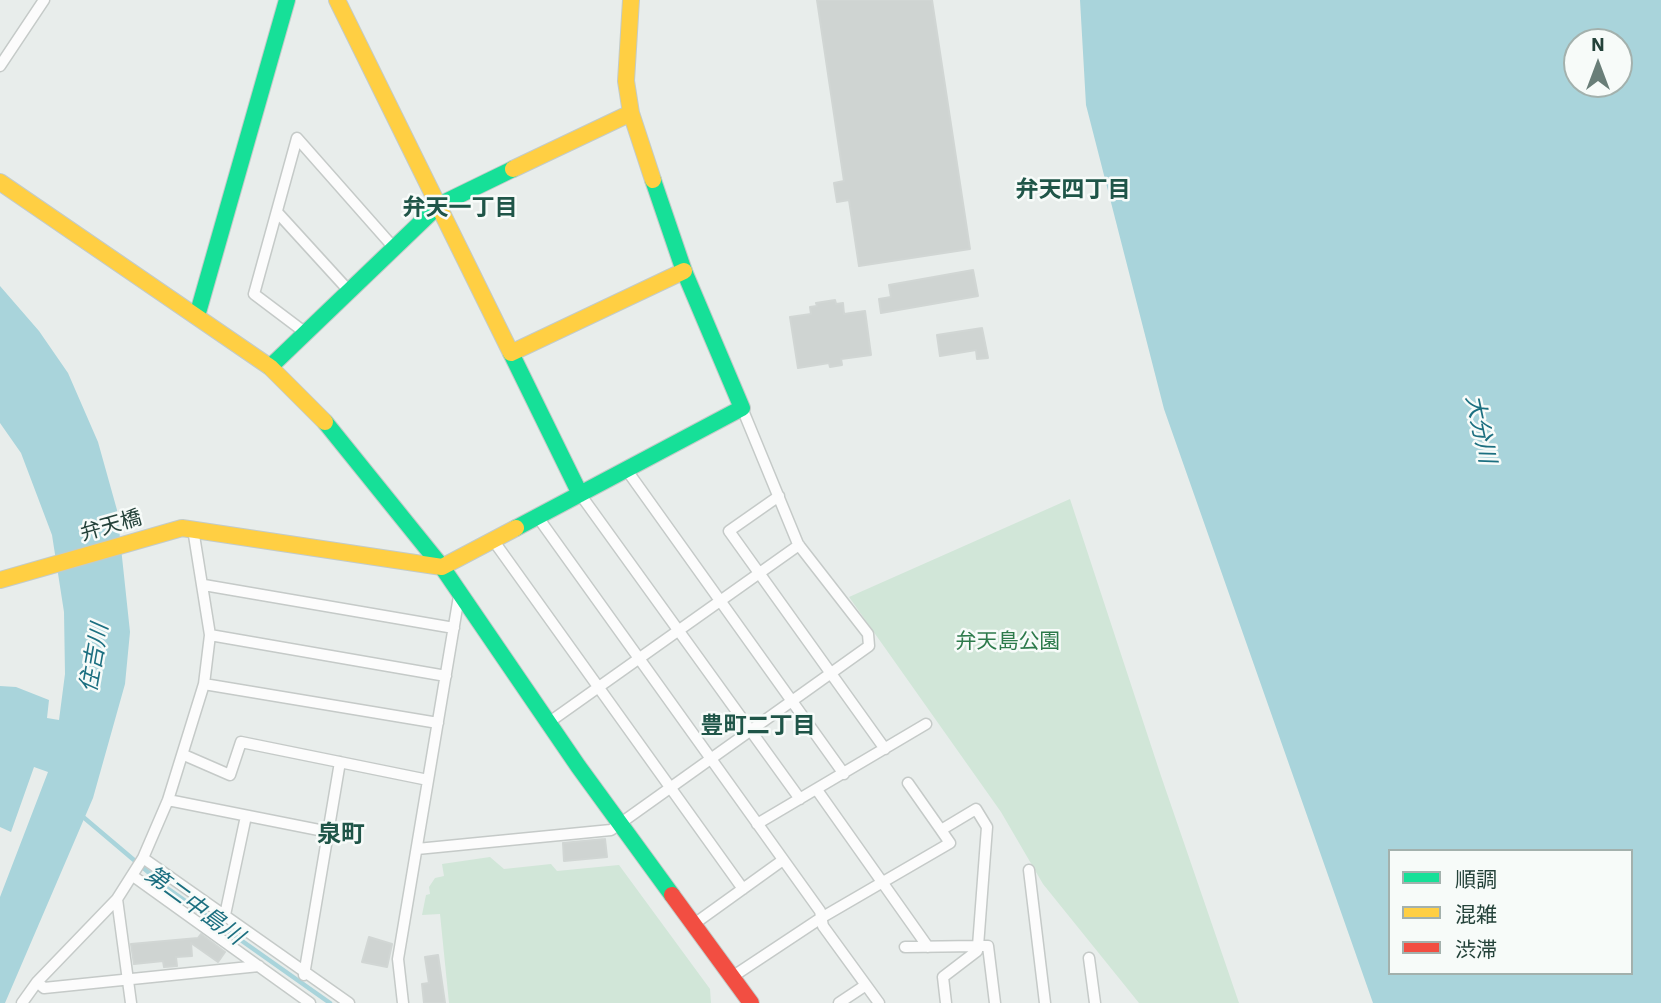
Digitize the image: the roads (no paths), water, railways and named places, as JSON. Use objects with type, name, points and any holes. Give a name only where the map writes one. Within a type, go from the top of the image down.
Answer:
[{"type":"street","points":[[0,66],[44,0]]},
{"type":"street","points":[[337,0],[580,494],[800,799]]},
{"type":"street","points":[[417,849],[611,830],[622,825],[870,646],[868,634],[799,545],[684,271],[631,113],[626,80],[631,0]]},
{"type":"street","points":[[197,316],[286,1]]},
{"type":"street","points":[[270,367],[439,205],[631,113]]},
{"type":"street","points":[[307,334],[254,294],[297,138],[395,248]]},
{"type":"street","points":[[0,182],[270,367],[318,413],[442,567],[459,596],[548,723],[751,1003]]},
{"type":"street","points":[[277,212],[350,292]]},
{"type":"street","points":[[512,353],[684,271]]},
{"type":"street","points":[[22,1003],[37,982],[117,900],[133,876],[168,800],[184,755],[204,684],[211,635],[204,585],[187,529],[442,567],[742,408]]},
{"type":"street","points":[[626,470],[844,774]]},
{"type":"street","points":[[779,496],[729,531],[885,749]]},
{"type":"street","points":[[537,516],[757,824],[821,918],[822,926],[879,1003]]},
{"type":"street","name":"弁天橋","points":[[0,580],[187,529]]},
{"type":"street","points":[[493,540],[743,889]]},
{"type":"street","points":[[548,723],[799,545]]},
{"type":"street","points":[[204,585],[454,628]]},
{"type":"street","points":[[404,1003],[398,959],[459,596]]},
{"type":"street","points":[[211,635],[446,676]]},
{"type":"street","points":[[204,684],[438,723]]},
{"type":"street","points":[[757,824],[926,724]]},
{"type":"street","points":[[184,755],[230,775],[241,742],[428,780]]},
{"type":"street","points":[[305,974],[340,762]]},
{"type":"street","points":[[732,977],[821,918],[950,843],[908,783]]},
{"type":"street","points":[[817,790],[928,947]]},
{"type":"street","points":[[168,800],[328,832]]},
{"type":"street","points":[[941,830],[976,809],[987,827],[977,951],[943,977],[946,1003]]},
{"type":"street","points":[[225,915],[246,816]]},
{"type":"street","points":[[143,858],[349,1003]]},
{"type":"street","points":[[694,924],[782,860]]},
{"type":"street","points":[[1029,870],[1045,1003]]},
{"type":"street","points":[[133,876],[310,1003]]},
{"type":"street","points":[[117,900],[131,1003]]},
{"type":"street","points":[[905,947],[988,946],[995,1003]]},
{"type":"street","points":[[1089,958],[1096,1003]]},
{"type":"street","points":[[37,982],[44,988],[259,966]]},
{"type":"street","points":[[839,1003],[866,985]]},
{"type":"water","name":"大分川","points":[[1080,0],[1661,0],[1661,1003],[1373,1003],[1164,409],[1086,105]]},
{"type":"water","name":"住吉川","points":[[0,286],[39,331],[68,373],[98,442],[117,510],[130,632],[125,684],[93,798],[5,1003],[0,1003],[0,897],[48,772],[34,767],[11,832],[0,827],[0,686],[16,687],[49,700],[47,718],[59,720],[65,674],[64,612],[52,535],[21,453],[0,423]]},
{"type":"waterway","name":"第二中島川","points":[[82,816],[167,888],[330,1003]]},
{"type":"district","name":"弁天四丁目","points":[[1073,190]]},
{"type":"district","name":"弁天一丁目","points":[[460,208]]},
{"type":"district","name":"豊町二丁目","points":[[758,726]]},
{"type":"district","name":"泉町","points":[[341,835]]},
{"type":"park label","name":"弁天島公園","points":[[1008,642]]}]
